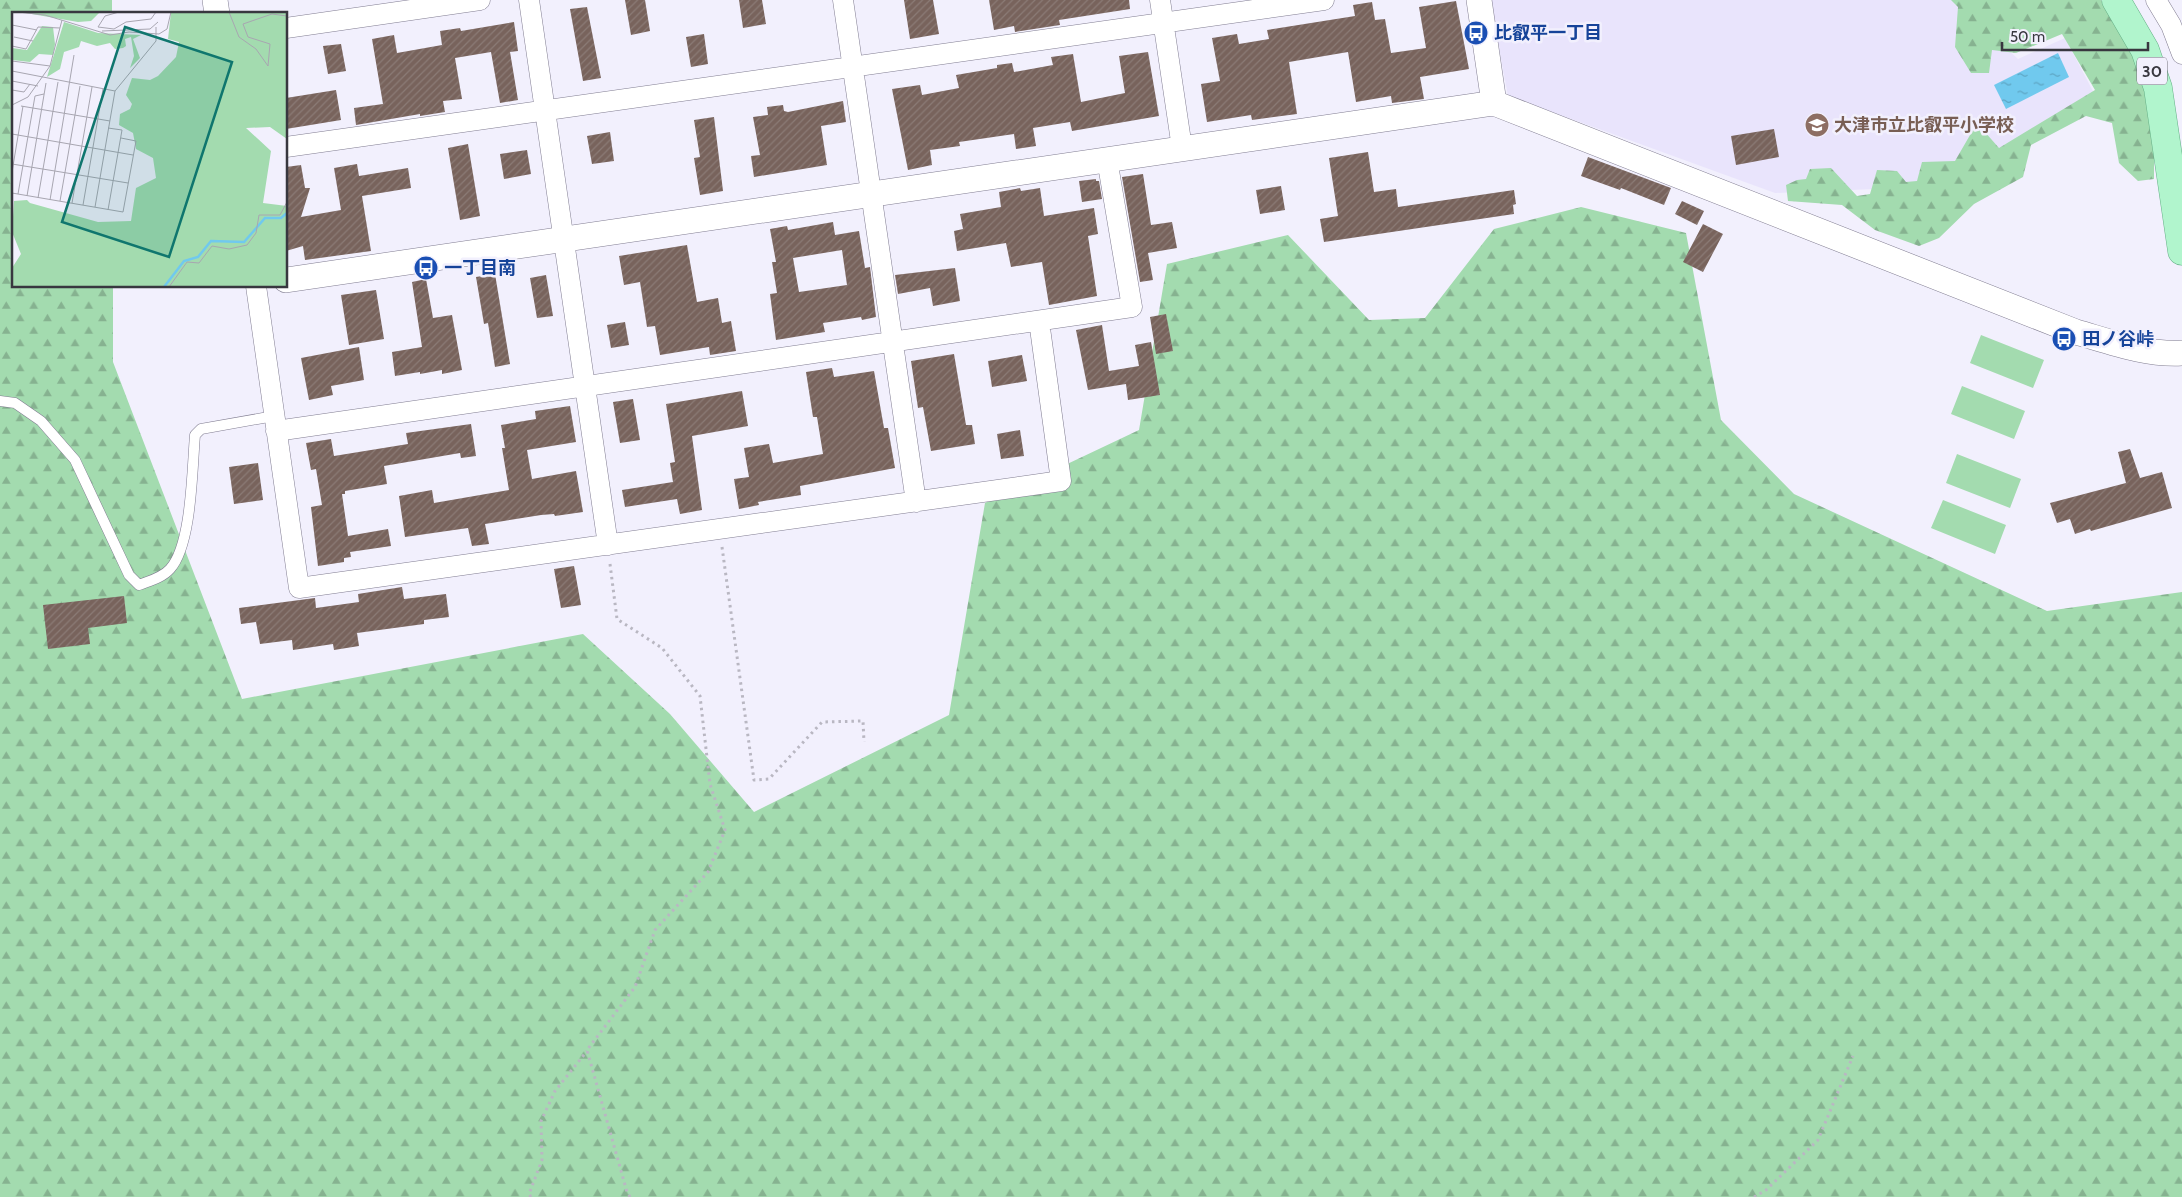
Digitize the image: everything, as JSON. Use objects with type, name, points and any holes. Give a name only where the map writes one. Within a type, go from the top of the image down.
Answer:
[{"type":"main road","name":"30","points":[[2116,0],[2145,50],[2158,88],[2174,154],[2182,251]]},
{"type":"street","points":[[288,28],[480,0]]},
{"type":"street","points":[[529,0],[608,545]]},
{"type":"street","points":[[843,0],[916,502]]},
{"type":"street","points":[[1160,0],[1182,148]]},
{"type":"street","points":[[288,147],[1324,0]]},
{"type":"street","points":[[1479,0],[1494,103]]},
{"type":"street","points":[[2156,0],[2171,25],[2182,54]]},
{"type":"street","points":[[288,280],[1494,103],[2076,332],[2142,350],[2167,354],[2182,353]]},
{"type":"street","points":[[275,423],[585,386],[1132,307],[1106,159]]},
{"type":"street","points":[[256,288],[299,588],[1061,481],[1039,321]]},
{"type":"lane","points":[[0,401],[15,402],[41,421],[75,460],[129,575],[139,585],[156,579],[170,569],[185,540],[195,435],[201,429],[275,423]]},
{"type":"path","points":[[719,529],[754,780],[768,779],[822,722],[863,721],[864,742]]},
{"type":"path","points":[[531,1197],[529,1194],[542,1160],[541,1121],[555,1091],[634,987],[655,930],[708,872],[725,830],[710,784],[700,696],[662,648],[617,619],[608,545]]},
{"type":"path","points":[[587,1050],[630,1197]]},
{"type":"path","points":[[1754,1197],[1766,1190],[1818,1140],[1853,1056]]},
{"type":"shaded area","name":"大津市立比叡平小学校","points":[[1490,0],[1954,0],[2018,59],[2065,38],[2095,95],[1997,154],[1923,187],[1775,193],[1508,96]]},
{"type":"green space","points":[[0,0],[112,0],[112,12],[12,12],[12,288],[113,288],[113,362],[242,699],[583,634],[670,714],[754,812],[949,715],[985,503],[1139,430],[1167,264],[1288,235],[1369,320],[1425,318],[1494,229],[1581,207],[1686,233],[1721,420],[1794,494],[2047,611],[2182,592],[2182,1197],[0,1197]]},
{"type":"green space","points":[[1951,0],[2101,0],[2138,63],[2154,123],[2154,179],[2138,181],[2119,163],[2112,123],[2086,116],[2031,145],[2023,177],[1974,204],[1939,238],[1919,246],[1875,230],[1842,205],[1788,201],[1786,185],[1797,180],[1806,179],[1810,169],[1831,168],[1857,196],[1870,194],[1877,170],[1897,171],[1906,182],[1917,181],[1922,162],[1955,161],[1977,123],[1999,148],[2095,90],[2062,34],[2016,53],[1992,50],[1989,73],[1971,73],[1955,47],[1958,7]]},
{"type":"green space","points":[[1981,335],[2044,360],[2033,388],[1970,363]]},
{"type":"green space","points":[[1962,386],[2025,411],[2014,439],[1951,414]]},
{"type":"green space","points":[[1957,454],[2021,479],[2010,508],[1946,483]]},
{"type":"green space","points":[[1943,500],[2006,525],[1995,554],[1931,528]]},
{"type":"water","points":[[2058,53],[2069,77],[2006,109],[1994,85]]},
{"type":"building","points":[[625,0],[645,0],[650,31],[631,35]]},
{"type":"building","points":[[739,0],[762,0],[766,24],[743,28]]},
{"type":"building","points":[[904,0],[933,0],[939,34],[910,39]]},
{"type":"building","points":[[989,0],[1129,0],[1130,9],[1059,20],[1060,25],[1015,32],[1014,26],[994,30]]},
{"type":"building","points":[[1456,1],[1469,69],[1420,77],[1424,99],[1392,103],[1391,96],[1356,102],[1348,52],[1289,62],[1297,114],[1252,120],[1251,115],[1207,122],[1201,84],[1220,81],[1212,38],[1237,34],[1239,44],[1269,39],[1267,30],[1355,16],[1353,5],[1372,2],[1375,20],[1385,19],[1391,53],[1426,48],[1419,7]]},
{"type":"building","points":[[587,7],[601,78],[583,81],[570,9]]},
{"type":"building","points":[[514,22],[518,51],[510,52],[518,100],[500,103],[491,52],[455,58],[462,99],[443,101],[445,112],[420,116],[420,114],[356,125],[354,108],[383,104],[372,39],[394,35],[397,53],[442,45],[440,31],[460,28],[461,31]]},
{"type":"building","points":[[704,34],[708,64],[691,67],[686,37]]},
{"type":"building","points":[[341,44],[346,71],[328,74],[323,46]]},
{"type":"building","points":[[1148,52],[1159,116],[1072,131],[1070,122],[1033,128],[1036,146],[1016,149],[1014,134],[959,142],[960,146],[930,150],[932,165],[908,170],[892,89],[920,85],[922,95],[959,88],[956,75],[997,68],[997,65],[1012,63],[1014,72],[1053,65],[1051,57],[1073,54],[1081,102],[1125,93],[1119,56]]},
{"type":"building","points":[[336,90],[341,120],[288,129],[288,98]]},
{"type":"building","points":[[843,101],[846,122],[821,126],[827,165],[754,177],[751,156],[760,155],[753,117],[768,115],[767,107],[783,105],[784,111],[788,112]]},
{"type":"building","points":[[714,117],[723,191],[700,195],[694,158],[700,157],[694,120]]},
{"type":"building","points":[[1774,129],[1779,157],[1736,165],[1731,136]]},
{"type":"building","points":[[610,132],[614,161],[592,164],[587,136]]},
{"type":"building","points":[[468,144],[480,216],[460,220],[448,148]]},
{"type":"building","points":[[527,150],[531,174],[504,179],[500,154]]},
{"type":"building","points":[[1368,152],[1374,192],[1396,189],[1398,207],[1514,190],[1516,204],[1513,205],[1514,214],[1324,242],[1320,219],[1338,216],[1329,158]]},
{"type":"building","points":[[1588,157],[1671,188],[1664,205],[1621,188],[1620,190],[1581,176]]},
{"type":"building","points":[[357,164],[359,176],[408,168],[411,188],[362,196],[371,251],[305,260],[303,246],[288,250],[288,167],[301,165],[305,188],[310,188],[301,217],[341,210],[334,168]]},
{"type":"building","points":[[1143,174],[1151,225],[1172,222],[1177,248],[1148,253],[1153,280],[1140,282],[1122,177]]},
{"type":"building","points":[[1096,179],[1096,181],[1099,181],[1102,199],[1082,202],[1079,181]]},
{"type":"building","points":[[1281,186],[1285,210],[1260,214],[1256,190]]},
{"type":"building","points":[[1020,188],[1021,191],[1040,188],[1044,216],[1094,208],[1098,234],[1088,236],[1097,296],[1049,305],[1042,262],[1011,267],[1006,243],[957,251],[954,231],[963,229],[960,214],[1001,207],[999,192]]},
{"type":"building","points":[[1682,201],[1704,211],[1697,225],[1675,214]]},
{"type":"building","points":[[833,222],[835,235],[859,231],[865,268],[870,267],[876,317],[862,320],[861,317],[823,323],[825,332],[776,340],[770,294],[777,293],[772,262],[776,262],[770,229],[787,226],[788,230]],"holes":[[[842,250],[847,285],[799,292],[793,258]]]},
{"type":"building","points":[[1703,224],[1723,234],[1703,272],[1683,262]]},
{"type":"building","points":[[687,245],[697,302],[718,298],[722,323],[731,321],[736,351],[710,355],[709,347],[660,355],[655,326],[647,327],[640,282],[624,285],[619,256]]},
{"type":"building","points":[[955,268],[960,301],[933,306],[930,288],[898,294],[895,275]]},
{"type":"building","points":[[495,274],[510,364],[495,367],[488,323],[484,324],[476,277]]},
{"type":"building","points":[[546,275],[553,316],[537,318],[530,278]]},
{"type":"building","points":[[426,279],[433,318],[452,315],[462,370],[442,374],[442,370],[395,376],[392,352],[422,347],[412,282]]},
{"type":"building","points":[[376,290],[384,339],[349,345],[341,295]]},
{"type":"building","points":[[1166,314],[1173,351],[1156,354],[1150,317]]},
{"type":"building","points":[[625,322],[629,345],[611,348],[607,325]]},
{"type":"building","points":[[1102,325],[1109,371],[1139,366],[1135,345],[1151,342],[1160,395],[1128,400],[1126,384],[1088,390],[1076,330]]},
{"type":"building","points":[[359,347],[364,380],[331,386],[333,395],[309,400],[301,358]]},
{"type":"building","points":[[954,354],[966,425],[972,425],[975,444],[931,451],[923,407],[918,408],[911,361]]},
{"type":"building","points":[[1022,355],[1027,381],[992,387],[988,361]]},
{"type":"building","points":[[832,368],[834,377],[874,371],[884,428],[888,428],[895,468],[800,486],[801,495],[758,502],[759,505],[739,509],[734,479],[749,477],[744,448],[769,444],[773,463],[823,454],[817,417],[813,417],[806,372]]},
{"type":"building","points":[[742,391],[748,426],[692,436],[702,510],[680,514],[677,499],[625,507],[622,490],[673,482],[670,463],[675,462],[666,404]]},
{"type":"building","points":[[633,399],[640,440],[620,443],[613,402]]},
{"type":"building","points":[[570,406],[576,442],[527,450],[532,479],[576,471],[583,512],[555,516],[554,514],[541,515],[485,524],[489,544],[472,546],[468,528],[405,537],[399,496],[432,490],[434,503],[509,490],[502,448],[505,448],[501,425],[536,419],[535,411]]},
{"type":"building","points":[[471,424],[476,456],[461,458],[460,453],[384,466],[387,484],[345,491],[345,494],[342,494],[348,536],[388,529],[391,546],[350,552],[351,557],[344,558],[344,562],[318,566],[311,507],[322,505],[316,469],[311,470],[306,443],[331,439],[334,456],[408,444],[406,433]]},
{"type":"building","points":[[1020,430],[1024,456],[1001,459],[997,434]]},
{"type":"building","points":[[2130,449],[2140,478],[2162,472],[2172,508],[2075,534],[2070,519],[2057,523],[2050,503],[2126,483],[2118,452]]},
{"type":"building","points":[[258,463],[263,500],[234,504],[229,467]]},
{"type":"building","points":[[574,566],[581,605],[561,608],[554,569]]},
{"type":"building","points":[[402,587],[404,599],[446,594],[449,617],[424,620],[424,624],[357,633],[359,646],[334,650],[333,644],[293,650],[292,640],[260,644],[256,622],[241,624],[239,608],[315,598],[316,608],[359,602],[358,594]]},
{"type":"building","points":[[124,596],[127,623],[88,628],[90,644],[48,649],[43,605]]},
{"type":"place","name":"比叡平一丁目","points":[[1476,33]]},
{"type":"place","name":"大津市立比叡平小学校","points":[[1817,125]]},
{"type":"place","name":"一丁目南","points":[[426,268]]},
{"type":"place","name":"田ノ谷峠","points":[[2064,339]]}]
